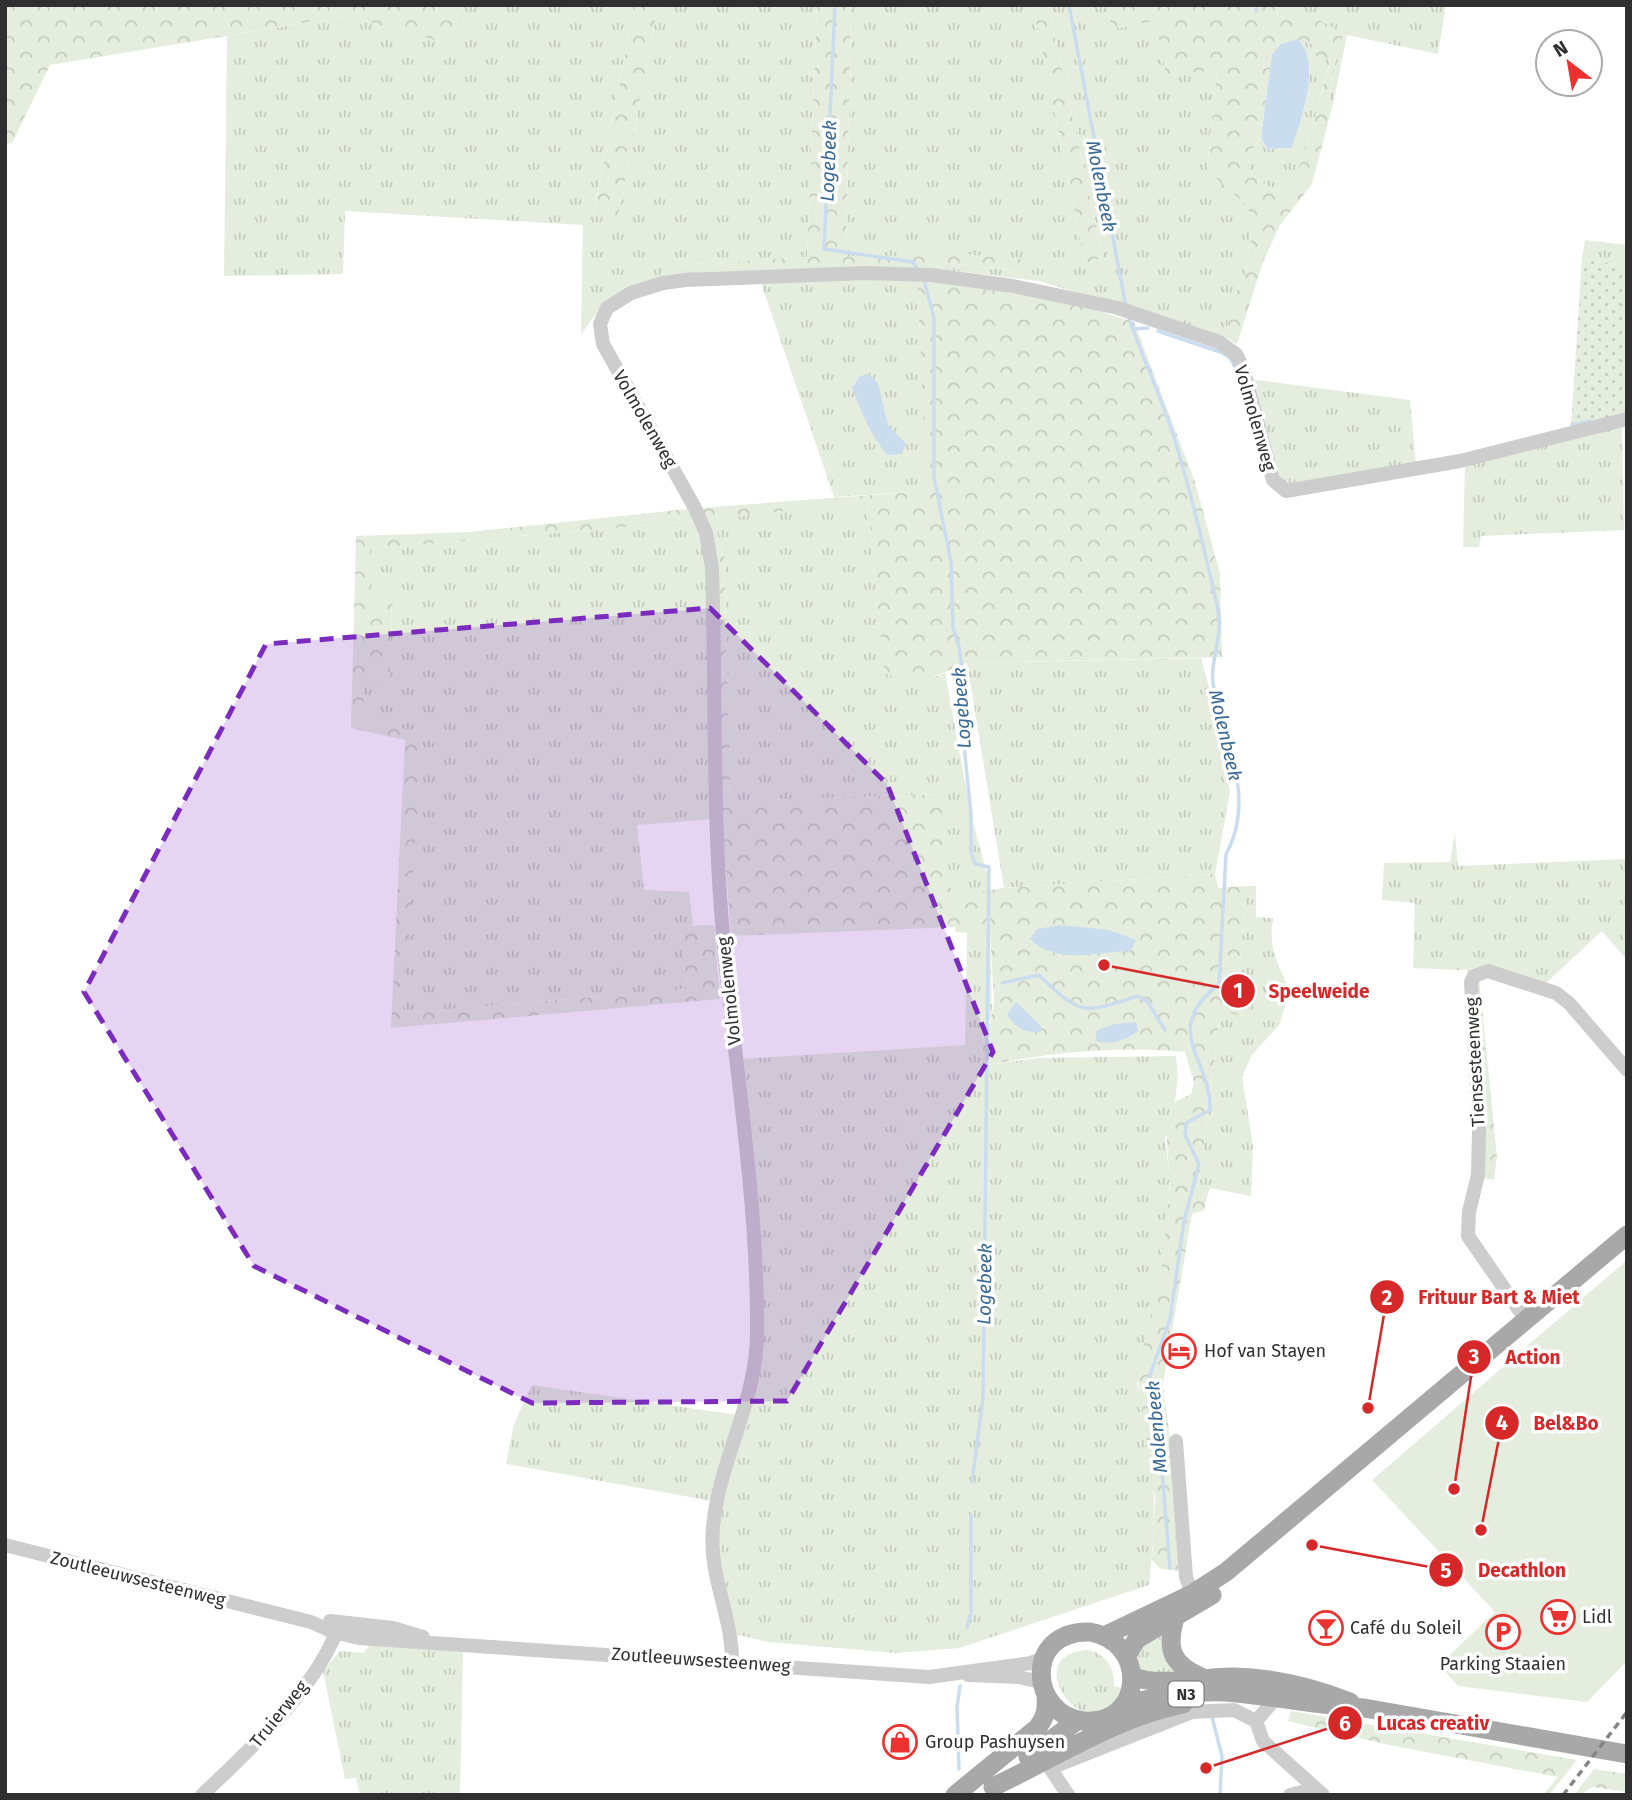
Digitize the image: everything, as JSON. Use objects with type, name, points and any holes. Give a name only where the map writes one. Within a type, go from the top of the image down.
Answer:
[{"type":"main road","points":[[955,1795],[1043,1721],[1047,1707],[1043,1658],[1065,1636],[1080,1632],[1104,1636],[1194,1600],[1233,1580],[1320,1505],[1360,1461],[1627,1234]]},
{"type":"main road","points":[[1126,1656],[1137,1639],[1175,1618],[1194,1600]]},
{"type":"main road","points":[[1175,1618],[1170,1639],[1172,1652],[1184,1670],[1201,1677]]},
{"type":"main road","points":[[1104,1636],[1126,1656],[1133,1676],[1132,1687],[1123,1705]]},
{"type":"main road","name":"N3","points":[[1133,1676],[1152,1681],[1201,1677],[1281,1682],[1323,1692],[1364,1708]]},
{"type":"main road","points":[[1044,1689],[1077,1720]]},
{"type":"main road","name":"N3","points":[[989,1791],[1077,1720],[1107,1718],[1123,1705],[1195,1693],[1225,1692],[1324,1706],[1364,1708],[1627,1754]]},
{"type":"main road","points":[[989,1791],[1071,1746],[1150,1713],[1192,1702],[1250,1696]]},
{"type":"street","name":"Volmolenweg","points":[[732,1663],[731,1637],[713,1575],[712,1531],[722,1475],[755,1371],[757,1333],[748,1162],[723,944],[716,798],[712,568],[706,533],[695,508],[603,344],[601,317],[615,300],[663,283],[865,274],[963,278],[1118,308],[1219,342],[1236,354],[1243,368],[1273,480],[1286,491],[1460,461],[1627,419]]},
{"type":"street","name":"Tiensesteenweg","points":[[1526,1321],[1468,1236],[1469,1212],[1478,1175],[1479,1153],[1471,982],[1474,976],[1488,971],[1556,993],[1569,1003],[1627,1070]]},
{"type":"street","points":[[1176,1441],[1186,1577],[1194,1600]]},
{"type":"street","name":"Zoutleeuwsesteenweg","points":[[5,1545],[338,1628],[359,1638],[438,1641],[929,1677],[1031,1663],[1043,1658]]},
{"type":"street","name":"Truierweg","points":[[202,1795],[278,1721],[333,1643],[338,1628]]},
{"type":"street","name":"Zoutleeuwsesteenweg","points":[[963,1674],[986,1678],[1018,1677],[1044,1689]]},
{"type":"street","points":[[1256,1721],[1276,1698]]},
{"type":"street","points":[[1013,1778],[1021,1779],[1192,1712],[1234,1710],[1256,1721],[1263,1741],[1319,1792]]},
{"type":"street","points":[[1050,1768],[1068,1795]]},
{"type":"street","points":[[1290,1795],[1319,1792]]},
{"type":"highlighted area","points":[[710,608],[887,784],[993,1052],[787,1401],[532,1403],[254,1266],[84,992],[266,644]]},
{"type":"green space","points":[[5,5],[459,5],[453,45],[346,16],[50,65],[12,143],[5,144]]},
{"type":"green space","points":[[459,5],[635,5],[593,215],[618,218],[658,5],[817,5],[807,257],[662,266],[662,277],[604,304],[581,334],[583,225],[345,211],[343,274],[224,276],[227,36],[346,16],[453,45]]},
{"type":"green space","points":[[635,5],[658,5],[618,218],[593,216]]},
{"type":"green space","points":[[817,5],[851,5],[846,256],[904,256],[905,248],[1025,260],[1024,272],[931,261],[929,268],[884,267],[662,277],[661,266],[807,257]]},
{"type":"green space","points":[[851,5],[1033,5],[1085,264],[1103,257],[1048,5],[1106,5],[1112,29],[1156,21],[1217,70],[1207,169],[1248,207],[1251,237],[1246,272],[1235,295],[1224,337],[1039,281],[929,268],[931,261],[1023,272],[905,248],[905,256],[846,256]]},
{"type":"green space","points":[[1033,5],[1048,5],[1103,257],[1085,264]]},
{"type":"green space","points":[[1106,5],[1280,5],[1277,17],[1321,21],[1344,34],[1338,47],[1329,100],[1334,100],[1312,184],[1280,225],[1263,262],[1237,344],[1224,337],[1235,295],[1246,272],[1251,237],[1248,207],[1207,170],[1217,70],[1166,75],[1156,21],[1112,29]],"holes":[[[1297,40],[1312,44],[1318,59],[1331,58],[1307,147],[1286,198],[1248,173],[1249,154],[1261,137],[1272,54],[1281,44]]]},
{"type":"green space","points":[[1280,5],[1446,5],[1438,54],[1347,35],[1334,100],[1329,100],[1338,47],[1297,20],[1277,17]]},
{"type":"green space","points":[[1297,39],[1312,44],[1316,50],[1331,57],[1307,147],[1286,198],[1248,173],[1249,154],[1261,137],[1267,149],[1292,148],[1308,91],[1309,75],[1305,49]]},
{"type":"green space","points":[[1585,240],[1627,245],[1627,267],[1582,258]]},
{"type":"green space","points":[[1582,258],[1627,267],[1627,415],[1571,426]]},
{"type":"green space","points":[[917,277],[928,491],[834,497],[761,283]]},
{"type":"green space","points":[[917,277],[1027,293],[1134,322],[1195,482],[1220,574],[1222,657],[967,663],[924,681],[902,680],[884,673],[868,502],[714,519],[724,556],[731,801],[940,794],[952,896],[1004,888],[1215,874],[1218,888],[1246,886],[1237,1004],[1248,1005],[1249,1011],[1244,1016],[1220,1012],[1199,1185],[1210,1187],[1204,1210],[1192,1214],[1163,1384],[1177,1496],[1181,1567],[1178,1571],[1161,1569],[1152,1560],[1155,1498],[1137,1372],[1160,1277],[1170,1187],[1166,1129],[1175,1102],[1191,1094],[1194,1083],[1185,1052],[1109,1050],[1029,1058],[980,1067],[981,1044],[991,1021],[994,1002],[990,932],[956,932],[955,927],[731,936],[721,802],[718,577],[699,508],[927,491]]},
{"type":"green space","points":[[1249,379],[1410,400],[1416,465],[1288,484],[1277,475]]},
{"type":"green space","points":[[1622,424],[1624,530],[1481,536],[1479,547],[1463,547],[1465,463]]},
{"type":"green space","points":[[868,501],[884,673],[924,681],[945,673],[971,814],[994,901],[990,932],[992,1016],[983,1034],[980,1066],[1038,1058],[1176,1056],[1178,1075],[1175,1102],[1165,1139],[1170,1177],[1160,1277],[1137,1384],[1149,1430],[1154,1483],[1149,1585],[959,1648],[896,1653],[768,1642],[734,1634],[718,1568],[717,1515],[744,1416],[760,1376],[761,1344],[740,1059],[965,1045],[967,933],[956,932],[939,794],[731,801],[724,556],[713,519]]},
{"type":"green space","points":[[688,509],[695,521],[370,549],[368,595],[392,596],[390,682],[364,682],[363,719],[423,733],[403,1013],[687,989],[679,926],[714,925],[720,999],[391,1028],[405,740],[351,728],[356,536],[469,532]]},
{"type":"green space","points":[[695,521],[706,549],[712,819],[637,825],[644,890],[689,892],[693,925],[679,926],[687,989],[402,1013],[423,733],[363,720],[364,681],[390,681],[392,597],[368,596],[369,549]]},
{"type":"green space","points":[[1201,658],[1218,720],[1230,792],[1215,874],[1004,888],[967,663]]},
{"type":"green space","points":[[1455,833],[1458,866],[1627,859],[1627,960],[1602,931],[1545,984],[1489,966],[1459,970],[1413,968],[1415,903],[1382,900],[1384,863],[1450,862]]},
{"type":"green space","points":[[1246,886],[1256,886],[1256,917],[1273,918],[1273,948],[1289,990],[1280,1024],[1252,1055],[1242,1077],[1253,1145],[1251,1196],[1199,1186],[1220,1012],[1244,1016],[1237,1004]]},
{"type":"green space","points":[[1478,968],[1497,1156],[1494,1180],[1483,1178],[1483,1134],[1467,969]]},
{"type":"green space","points":[[1627,1260],[1627,1661],[1587,1702],[1458,1686],[1439,1665],[1495,1612],[1372,1480]]},
{"type":"green space","points":[[532,1385],[738,1415],[712,1501],[506,1464],[514,1424]]},
{"type":"green space","points":[[1167,1626],[1177,1671],[1154,1674],[1141,1670],[1135,1659],[1139,1646]]},
{"type":"green space","points":[[370,1644],[463,1652],[460,1795],[360,1795],[356,1778],[345,1779],[323,1671],[340,1651],[364,1653]]},
{"type":"green space","points":[[1088,1650],[1104,1658],[1111,1668],[1114,1686],[1123,1688],[1110,1707],[1094,1713],[1079,1709],[1066,1698],[1058,1683],[1057,1668],[1067,1656]]},
{"type":"green space","points":[[1291,1711],[1577,1760],[1549,1795],[1543,1795],[1558,1777],[1389,1745],[1288,1721]]},
{"type":"green space","points":[[1594,1769],[1627,1774],[1627,1792],[1592,1787],[1581,1795],[1574,1795]]},
{"type":"water","points":[[1297,39],[1305,49],[1309,75],[1300,122],[1292,148],[1267,149],[1261,137],[1272,54],[1281,44]]},
{"type":"water","points":[[869,374],[878,383],[888,425],[906,444],[902,454],[887,455],[871,432],[859,406],[852,388],[860,376]]},
{"type":"water","points":[[1060,925],[1109,930],[1136,940],[1131,951],[1078,955],[1052,952],[1030,939],[1037,929]]},
{"type":"water","points":[[1016,1002],[1041,1026],[1040,1032],[1017,1027],[1007,1015]]},
{"type":"water","points":[[1136,1022],[1138,1031],[1128,1037],[1112,1042],[1095,1041],[1097,1030],[1115,1024]]},
{"type":"waterway","name":"Logebeek","points":[[835,5],[824,249],[913,262],[918,270]]},
{"type":"waterway","name":"Molenbeek","points":[[1069,5],[1126,307]]},
{"type":"waterway","points":[[1256,11],[1257,5]]},
{"type":"waterway","name":"Logebeek","points":[[924,280],[934,318],[934,477],[951,562],[953,628],[963,677],[960,707],[971,814],[971,852],[975,864],[989,867],[983,1398],[972,1482]]},
{"type":"waterway","name":"Molenbeek","points":[[1128,315],[1173,434],[1208,566],[1219,620],[1213,670],[1214,689],[1239,792],[1235,834],[1226,854],[1219,984],[1201,1001],[1193,1016],[1190,1031],[1204,1075],[1210,1110],[1186,1123],[1185,1135],[1199,1164],[1184,1221],[1170,1319],[1150,1375],[1158,1422],[1170,1568]]},
{"type":"waterway","points":[[1132,329],[1148,328]]},
{"type":"waterway","points":[[1158,331],[1223,353],[1231,359],[1239,376]]},
{"type":"waterway","points":[[1572,425],[1590,421]]},
{"type":"waterway","points":[[1002,983],[1039,975],[1064,998],[1084,1008],[1105,1006],[1138,996],[1147,1001],[1165,1030]]},
{"type":"waterway","name":"Logebeek","points":[[967,1627],[971,1613],[971,1516]]},
{"type":"waterway","name":"Logebeek","points":[[959,1769],[957,1707],[960,1686]]},
{"type":"waterway","name":"Molenbeek","points":[[1212,1717],[1222,1756],[1220,1795]]},
{"type":"railway","points":[[1563,1795],[1627,1712]]},
{"type":"place","name":"Speelweide","points":[[1104,965]]},
{"type":"place","name":"Hof van Stayen","points":[[1179,1351]]},
{"type":"place","name":"Frituur Bart & Miet","points":[[1368,1408]]},
{"type":"place","name":"Action","points":[[1454,1489]]},
{"type":"place","name":"Bel&Bo","points":[[1481,1530]]},
{"type":"place","name":"Decathlon","points":[[1312,1545]]},
{"type":"place","name":"Lidl","points":[[1558,1617]]},
{"type":"place","name":"Café du Soleil","points":[[1326,1628]]},
{"type":"place","name":"Parking Staaien","points":[[1503,1632]]},
{"type":"place","name":"Group Pashuysen","points":[[900,1742]]},
{"type":"place","name":"Lucas creativ","points":[[1206,1768]]}]
